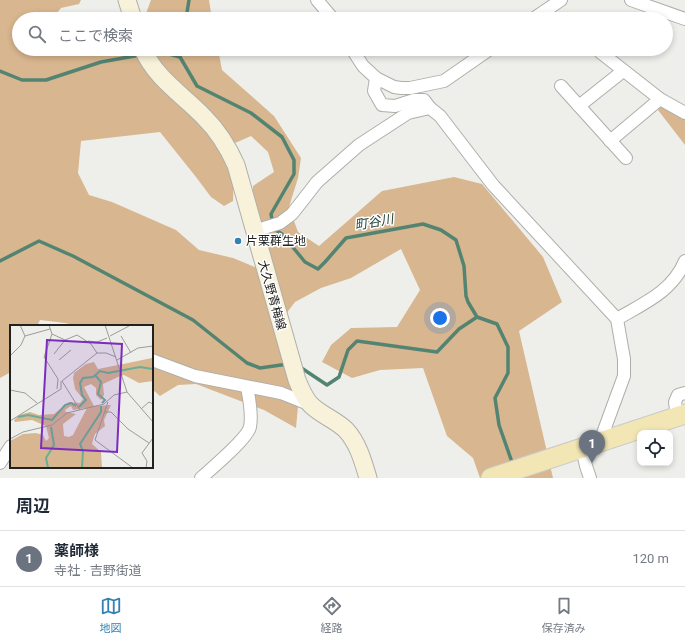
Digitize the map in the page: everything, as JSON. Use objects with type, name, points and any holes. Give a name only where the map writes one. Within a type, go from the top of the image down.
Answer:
[{"type":"main road","points":[[127,0],[131,12]]},
{"type":"main road","name":"大久野青梅線","points":[[146,56],[167,83],[204,117],[229,149],[260,230],[292,364],[303,394],[311,405],[339,424],[347,432],[356,444],[368,478]]},
{"type":"main road","points":[[491,478],[681,416]]},
{"type":"street","points":[[317,0],[327,12]]},
{"type":"street","points":[[543,12],[560,0]]},
{"type":"street","points":[[631,0],[665,12]]},
{"type":"street","points":[[673,15],[685,19]]},
{"type":"street","points":[[357,56],[363,66],[376,78],[400,88],[410,88],[444,81],[480,56]]},
{"type":"street","points":[[605,56],[660,99],[685,113]]},
{"type":"street","points":[[579,106],[623,71]]},
{"type":"street","points":[[376,78],[374,91],[382,104],[395,106],[414,100],[424,100],[430,108],[440,116],[493,185],[617,319],[624,359],[624,376],[590,446],[586,466],[590,478]]},
{"type":"street","points":[[562,86],[626,158]]},
{"type":"street","points":[[610,141],[660,99]]},
{"type":"street","points":[[260,230],[280,223],[292,214],[317,182],[359,145],[408,113],[430,108]]},
{"type":"street","points":[[617,319],[665,290],[674,281],[685,261]]},
{"type":"street","points":[[153,360],[196,376],[281,393],[311,405]]},
{"type":"street","points":[[201,478],[236,446],[250,428],[250,400],[247,387]]},
{"type":"street","points":[[681,416],[676,402],[678,395],[685,393]]},
{"type":"street","points":[[0,463],[10,448]]},
{"type":"shaded area","points":[[0,0],[81,0],[79,4],[61,8],[58,12],[12,12],[12,56],[219,56],[222,70],[274,116],[301,158],[298,178],[289,207],[298,232],[319,246],[382,191],[454,177],[482,184],[543,257],[562,302],[519,331],[553,478],[480,478],[473,458],[447,436],[423,368],[380,370],[352,378],[322,362],[331,345],[351,328],[397,327],[420,290],[401,249],[351,278],[321,288],[295,302],[282,319],[301,374],[296,428],[264,410],[196,384],[178,385],[160,396],[153,390],[153,325],[74,325],[40,320],[38,325],[10,325],[10,373],[0,378]],"holes":[[[160,132],[211,197],[224,206],[233,201],[235,143],[251,136],[268,152],[274,172],[253,186],[252,207],[272,274],[233,258],[199,250],[176,230],[112,202],[89,195],[78,173],[81,141]]]},
{"type":"shaded area","points":[[151,0],[209,0],[211,12],[147,12]]},
{"type":"shaded area","points":[[663,104],[685,119],[685,145],[658,110]]},
{"type":"waterway","name":"町谷川","points":[[187,12],[189,0]]},
{"type":"waterway","points":[[0,71],[22,80],[46,80],[101,62],[134,56]]},
{"type":"waterway","name":"町谷川","points":[[180,56],[197,86],[251,113],[282,137],[294,160],[294,174],[271,214],[274,229],[282,234],[305,262],[318,269],[346,238],[423,224],[441,230],[456,240],[464,266],[466,296],[468,302],[477,317],[497,324],[508,347],[508,373],[495,398],[499,425],[513,465]]},
{"type":"waterway","points":[[0,261],[39,241],[73,256],[193,320],[247,363],[260,368],[288,364]]},
{"type":"waterway","points":[[300,367],[327,385],[339,377],[348,350],[357,341],[437,352],[459,329],[477,317]]},
{"type":"place","name":"片栗群生地","points":[[238,241]]},
{"type":"place","name":"薬師様","points":[[592,463]]}]
